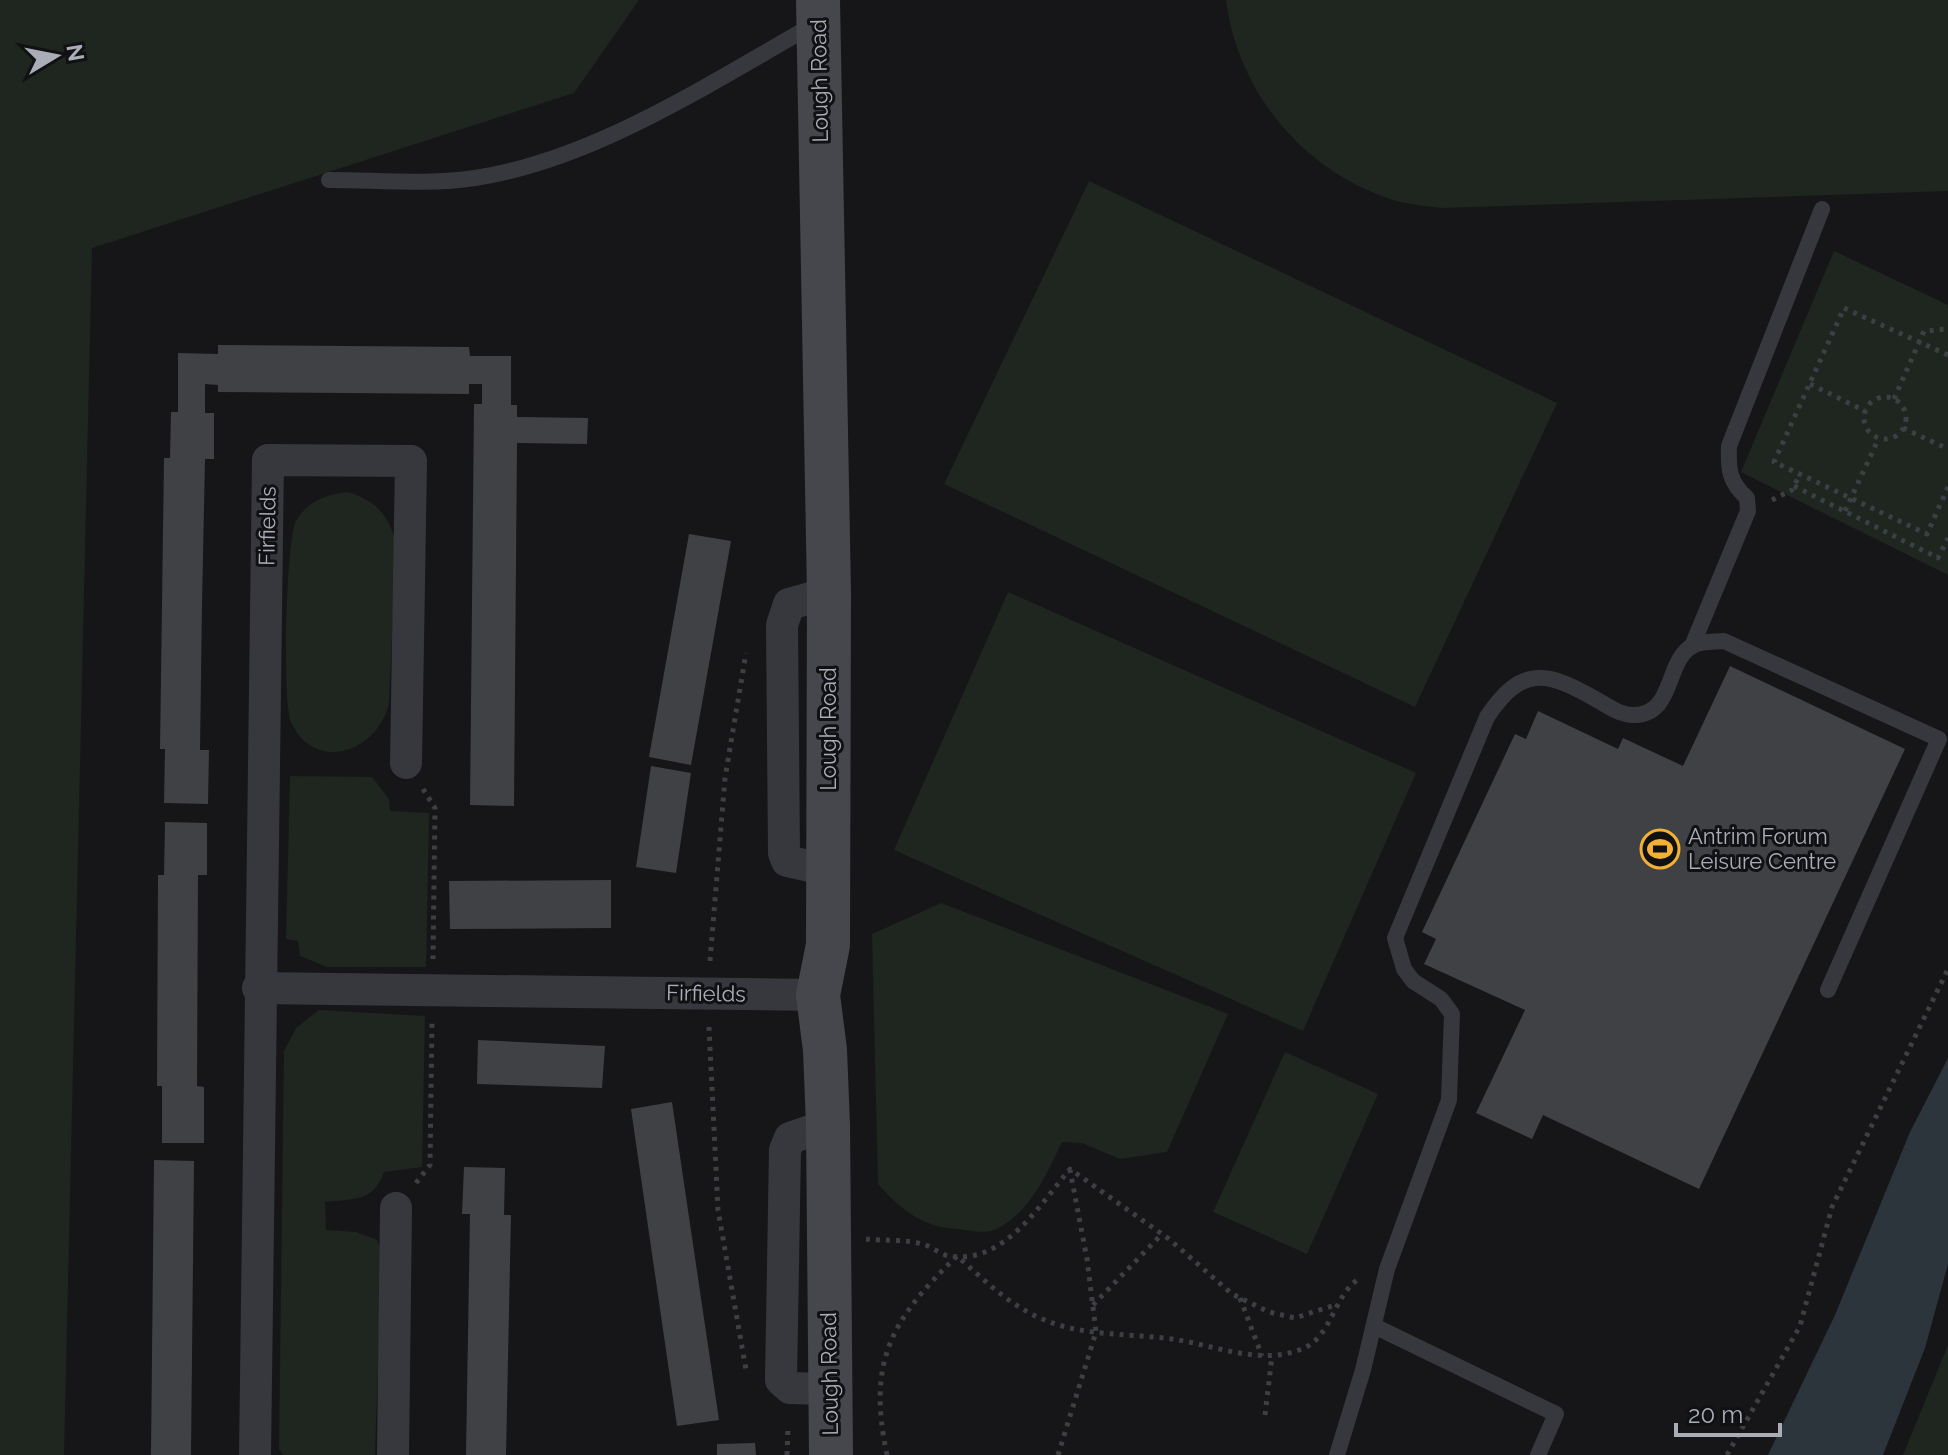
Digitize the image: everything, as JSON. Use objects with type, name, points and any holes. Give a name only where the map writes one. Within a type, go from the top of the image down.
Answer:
[{"type":"street","name":"Lough Road","points":[[818,11],[829,593],[828,945],[818,995],[825,1050],[828,1125],[831,1455]]},
{"type":"street","name":"Firfields","points":[[255,1455],[258,988],[268,460],[411,461],[406,763]]},
{"type":"street","name":"Firfields","points":[[258,988],[818,995]]},
{"type":"street","points":[[393,1455],[396,1208]]},
{"type":"lane","points":[[329,180],[474,179],[569,151],[657,113],[818,11]]},
{"type":"lane","points":[[1337,1455],[1387,1269],[1449,1100],[1454,1032],[1452,1014],[1441,999],[1413,981],[1404,969],[1395,938],[1487,717],[1511,688],[1531,677],[1547,675],[1630,715],[1648,713],[1663,700],[1683,656],[1692,646],[1748,511],[1747,498],[1736,488],[1728,472],[1729,446],[1822,209]]},
{"type":"lane","points":[[1692,646],[1724,641],[1939,739],[1828,990]]},
{"type":"lane","points":[[1374,1326],[1556,1414],[1538,1455]]},
{"type":"path","points":[[1948,355],[1844,308],[1774,462],[1927,534],[1948,487]]},
{"type":"path","points":[[1894,399],[1924,331],[1948,329]]},
{"type":"path","points":[[1810,384],[1865,411]]},
{"type":"path","points":[[1878,440],[1865,425],[1865,411],[1874,400],[1894,399]]},
{"type":"path","points":[[1878,440],[1893,438],[1903,428],[1906,415],[1894,399]]},
{"type":"path","points":[[1903,428],[1948,449]]},
{"type":"path","points":[[1845,511],[1878,440]]},
{"type":"path","points":[[1747,498],[1768,501],[1794,486],[1800,474]]},
{"type":"path","points":[[1794,486],[1938,558],[1948,538]]},
{"type":"path","points":[[1727,1455],[1800,1326],[1832,1207],[1948,969]]},
{"type":"path","points":[[1070,1169],[1162,1234],[1240,1297],[1269,1312],[1295,1318],[1336,1304]]},
{"type":"path","points":[[855,1238],[921,1243],[948,1256],[973,1255],[1001,1242],[1035,1215],[1070,1169]]},
{"type":"path","points":[[1058,1455],[1096,1332],[1070,1169]]},
{"type":"path","points":[[1093,1306],[1162,1234]]},
{"type":"path","points":[[957,1256],[1012,1303],[1041,1319],[1096,1332],[1172,1339],[1262,1356],[1285,1356],[1308,1347],[1324,1329],[1350,1284],[1364,1275]]},
{"type":"path","points":[[887,1455],[880,1408],[884,1364],[896,1324],[917,1295],[957,1256]]},
{"type":"path","points":[[1240,1297],[1262,1356]]},
{"type":"path","points":[[1265,1415],[1272,1356]]},
{"type":"shaded area","points":[[0,0],[639,0],[574,93],[92,248],[64,1455],[0,1455]]},
{"type":"shaded area","points":[[1226,0],[1948,0],[1948,191],[1441,208],[1393,200],[1360,187],[1331,170],[1280,124],[1260,97],[1244,66]]},
{"type":"shaded area","points":[[1089,181],[1557,403],[1415,707],[944,484]]},
{"type":"shaded area","points":[[1834,251],[1948,305],[1948,575],[1741,472]]},
{"type":"shaded area","points":[[347,492],[366,500],[380,511],[390,526],[396,545],[389,703],[372,735],[344,751],[329,752],[314,748],[301,738],[291,722],[288,709],[286,655],[290,557],[296,521],[306,508],[318,500]]},
{"type":"shaded area","points":[[1008,592],[1416,773],[1303,1031],[894,850]]},
{"type":"shaded area","points":[[290,776],[372,777],[389,799],[390,811],[429,813],[426,967],[327,967],[300,956],[298,941],[286,939]]},
{"type":"shaded area","points":[[941,903],[1228,1014],[1167,1152],[1120,1159],[1082,1143],[1062,1142],[1027,1204],[1007,1223],[986,1232],[933,1225],[903,1209],[878,1184],[872,934]]},
{"type":"shaded area","points":[[319,1010],[425,1016],[422,1167],[384,1172],[380,1182],[368,1194],[325,1202],[326,1230],[356,1232],[377,1240],[382,1253],[375,1455],[283,1455],[279,1449],[284,1051],[296,1028]]},
{"type":"shaded area","points":[[1285,1052],[1378,1094],[1307,1254],[1213,1212]]},
{"type":"shaded area","points":[[1948,1058],[1948,1264],[1925,1348],[1883,1455],[1768,1455],[1835,1315],[1910,1132]]},
{"type":"shaded area","points":[[1948,1345],[1948,1455],[1903,1455]]},
{"type":"building","points":[[218,345],[469,347],[470,356],[511,356],[511,405],[517,405],[517,417],[588,418],[587,444],[517,443],[514,806],[470,805],[474,404],[482,404],[482,384],[469,384],[469,394],[218,392],[218,385],[205,384],[205,413],[214,413],[214,459],[205,459],[202,604],[200,750],[209,750],[208,804],[164,803],[165,749],[160,749],[164,458],[170,458],[171,412],[178,412],[178,353],[218,354]]},
{"type":"building","points":[[689,534],[731,541],[691,765],[649,757]]},
{"type":"building","name":"Antrim Forum Leisure Centre","points":[[1730,666],[1905,749],[1699,1189],[1543,1115],[1532,1139],[1476,1113],[1525,1010],[1424,964],[1436,939],[1422,932],[1515,734],[1526,739],[1538,711],[1618,749],[1623,738],[1683,766]]},
{"type":"building","points":[[651,766],[691,773],[676,873],[636,867]]},
{"type":"building","points":[[165,822],[207,823],[207,875],[198,875],[197,1086],[204,1087],[204,1143],[162,1143],[162,1086],[157,1086],[158,875],[164,875]]},
{"type":"building","points":[[611,880],[611,928],[450,929],[449,881]]},
{"type":"building","points":[[478,1040],[605,1046],[602,1088],[477,1084]]},
{"type":"building","points":[[672,1102],[719,1420],[677,1426],[631,1109]]},
{"type":"building","points":[[154,1160],[194,1161],[191,1455],[151,1455]]},
{"type":"building","points":[[464,1167],[505,1168],[504,1215],[511,1215],[506,1455],[466,1455],[470,1214],[462,1214]]},
{"type":"building","points":[[755,1443],[756,1455],[717,1455],[717,1444]]},
{"type":"place","name":"Antrim Forum Leisure Centre","points":[[1660,849]]}]
